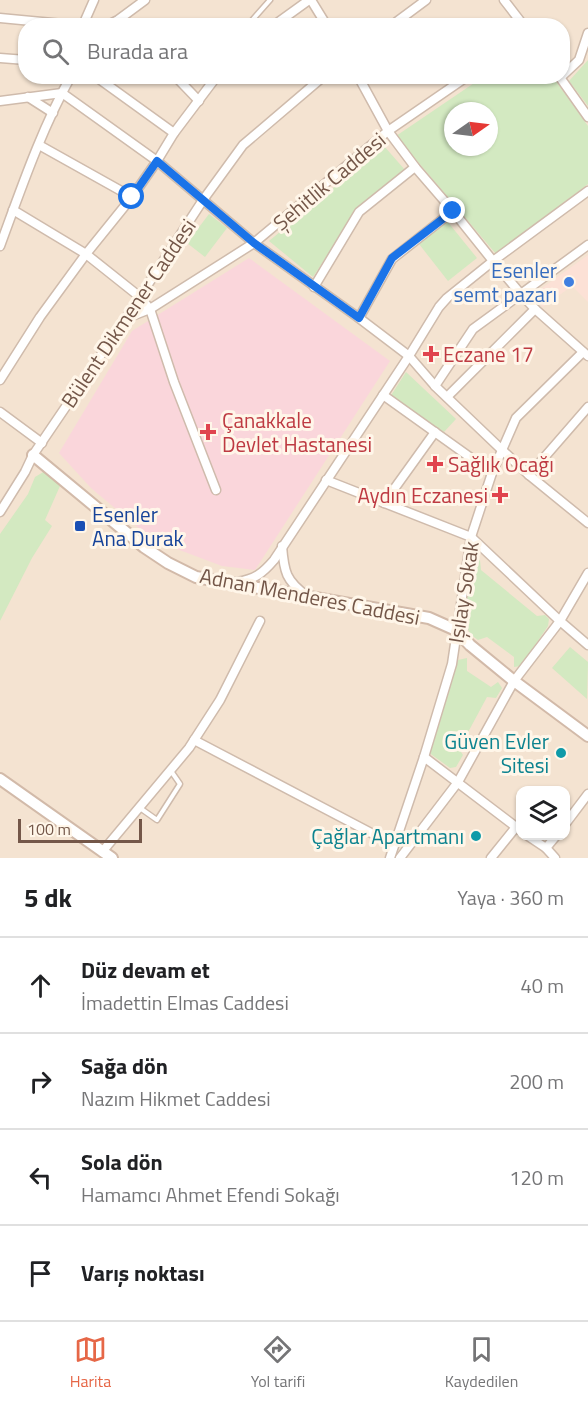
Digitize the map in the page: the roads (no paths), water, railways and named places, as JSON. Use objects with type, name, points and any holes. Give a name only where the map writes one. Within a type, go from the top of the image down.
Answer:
[{"type":"street","points":[[86,18],[94,0]]},
{"type":"street","points":[[126,18],[145,0]]},
{"type":"street","points":[[284,18],[310,0],[322,18]]},
{"type":"street","points":[[402,18],[426,0]]},
{"type":"street","points":[[504,0],[518,18]]},
{"type":"street","points":[[0,18],[18,20]]},
{"type":"street","points":[[570,68],[579,60],[587,38]]},
{"type":"street","points":[[0,58],[18,59]]},
{"type":"street","points":[[0,246],[39,145],[67,84]]},
{"type":"street","points":[[107,84],[174,133]]},
{"type":"street","points":[[183,84],[199,101]]},
{"type":"street","points":[[0,380],[40,317],[86,254],[132,197],[174,133],[211,84]]},
{"type":"street","name":"Bülent Dikmener Caddesi","points":[[0,512],[33,455],[203,200],[243,145],[315,84]]},
{"type":"street","points":[[362,84],[388,131],[415,167],[520,293],[586,354]]},
{"type":"street","name":"Şehitlik Caddesi","points":[[126,318],[150,309],[254,243],[388,131],[456,84]]},
{"type":"street","points":[[566,84],[588,117]]},
{"type":"street","points":[[0,101],[62,93],[157,161],[254,243],[409,356],[435,386],[502,450],[588,523]]},
{"type":"street","points":[[28,97],[53,114]]},
{"type":"street","points":[[39,145],[132,197]]},
{"type":"street","points":[[314,287],[359,212],[415,167]]},
{"type":"street","points":[[231,584],[251,580],[264,572],[274,560],[447,298],[588,191]]},
{"type":"street","points":[[13,210],[86,254],[140,297],[150,309],[174,382],[216,490]]},
{"type":"street","points":[[359,318],[392,258],[453,211]]},
{"type":"street","points":[[435,386],[472,329],[588,245]]},
{"type":"street","points":[[447,397],[535,309]]},
{"type":"street","name":"Işılay Sokak","points":[[390,858],[452,664],[471,537],[492,473],[516,418],[586,354]]},
{"type":"street","points":[[382,395],[492,473]]},
{"type":"street","points":[[529,474],[588,407]]},
{"type":"street","points":[[0,412],[42,443]]},
{"type":"street","points":[[384,503],[435,432]]},
{"type":"street","name":"Adnan Menderes Caddesi","points":[[33,455],[144,547],[168,563],[196,577],[429,618],[456,630],[470,645],[514,681],[588,736]]},
{"type":"street","points":[[326,480],[471,537],[588,645]]},
{"type":"street","points":[[282,546],[283,564],[287,575],[294,587],[307,597]]},
{"type":"street","points":[[400,858],[458,782],[514,681],[560,621],[588,573]]},
{"type":"street","points":[[0,779],[107,855],[139,807],[194,740],[220,700],[260,621]]},
{"type":"street","points":[[194,740],[394,845]]},
{"type":"street","points":[[424,757],[516,827]]},
{"type":"street","points":[[570,818],[588,794]]},
{"type":"street","points":[[491,858],[516,831]]},
{"type":"street","points":[[534,840],[555,858]]},
{"type":"street","points":[[546,848],[553,840]]},
{"type":"lane","points":[[254,18],[270,0]]},
{"type":"lane","points":[[139,807],[157,820],[180,784],[170,770]]},
{"type":"place","name":"Esenler semt pazarı","points":[[569,282]]},
{"type":"place","name":"Eczane 17","points":[[431,354]]},
{"type":"place","name":"Çanakkale Devlet Hastanesi","points":[[208,432]]},
{"type":"place","name":"Sağlık Ocağı","points":[[435,464]]},
{"type":"place","name":"Aydın Eczanesi","points":[[500,495]]},
{"type":"place","name":"Esenler Ana Durak","points":[[80,526]]},
{"type":"place","name":"Güven Evler Sitesi","points":[[561,753]]},
{"type":"place","name":"Çağlar Apartmanı","points":[[476,836]]}]
